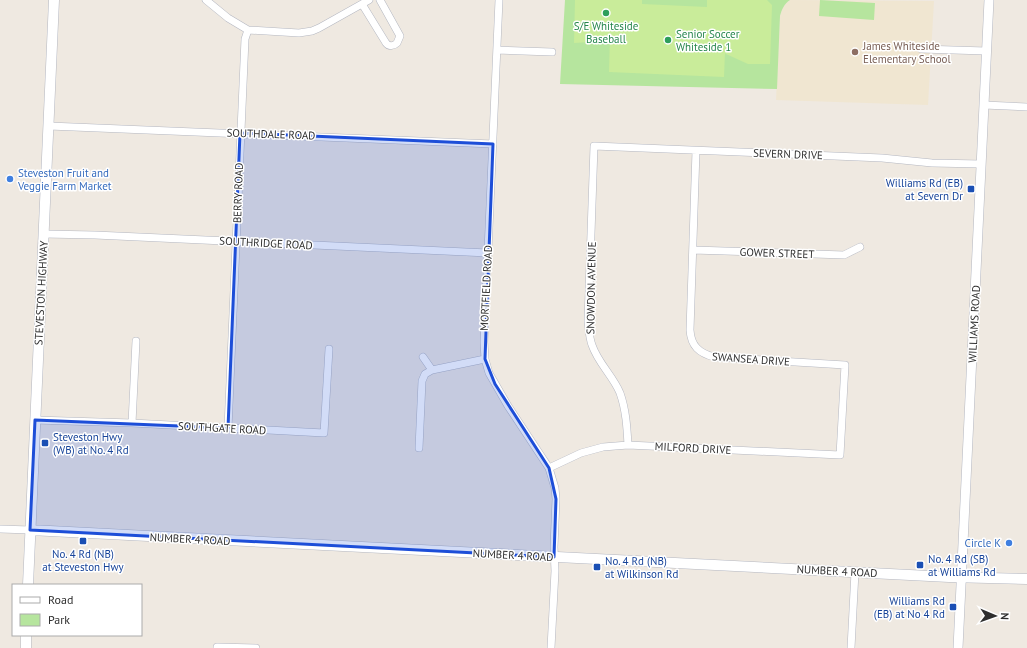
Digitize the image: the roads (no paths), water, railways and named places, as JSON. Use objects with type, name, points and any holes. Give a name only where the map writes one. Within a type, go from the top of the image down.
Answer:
[{"type":"main road","name":"STEVESTON HIGHWAY","points":[[28,584],[54,0]]},
{"type":"main road","name":"NUMBER 4 ROAD","points":[[30,530],[855,572],[1027,579]]},
{"type":"main road","points":[[26,636],[26,648]]},
{"type":"street","points":[[206,0],[228,18],[248,30],[299,33],[312,31],[366,2],[386,43],[393,45],[397,43],[400,36],[380,0]]},
{"type":"street","name":"MORTFIELD ROAD","points":[[499,0],[484,342],[485,359],[489,373],[495,384],[549,468],[555,488],[556,499],[551,648]]},
{"type":"street","name":"WILLIAMS ROAD","points":[[958,648],[989,0]]},
{"type":"street","name":"BERRY ROAD","points":[[228,428],[240,133],[245,39],[248,30]]},
{"type":"street","points":[[920,49],[986,51]]},
{"type":"street","points":[[497,50],[552,52]]},
{"type":"street","points":[[984,105],[1027,107]]},
{"type":"street","name":"SOUTHDALE ROAD","points":[[49,126],[493,144]]},
{"type":"street","name":"SEVERN DRIVE","points":[[594,146],[882,158],[932,163],[982,164]]},
{"type":"street","name":"SNOWDON AVENUE","points":[[594,146],[588,321],[589,335],[596,353],[616,384],[624,404],[628,445]]},
{"type":"street","name":"SWANSEA DRIVE","points":[[696,151],[690,338],[699,351],[714,358],[845,365],[840,455]]},
{"type":"street","name":"SOUTHRIDGE ROAD","points":[[44,234],[488,253]]},
{"type":"street","name":"GOWER STREET","points":[[693,250],[844,255],[860,247]]},
{"type":"street","points":[[132,423],[136,342]]},
{"type":"street","name":"SOUTHGATE ROAD","points":[[35,420],[132,423],[324,433],[329,349]]},
{"type":"street","points":[[423,357],[432,370]]},
{"type":"street","points":[[419,448],[422,378],[427,372],[432,370],[485,359]]},
{"type":"street","name":"MILFORD DRIVE","points":[[549,468],[581,453],[604,447],[628,445],[840,455]]},
{"type":"street","name":"NUMBER 4 ROAD","points":[[0,529],[30,530]]},
{"type":"street","points":[[851,648],[855,572]]},
{"type":"street","points":[[217,648],[217,646],[256,648]]},
{"type":"place","name":"S/E Whiteside Baseball","points":[[606,13]]},
{"type":"place","name":"Senior Soccer Whiteside 1","points":[[668,40]]},
{"type":"place","name":"James Whiteside Elementary School","points":[[855,52]]},
{"type":"place","name":"Steveston Fruit and Veggie Farm Market","points":[[10,179]]},
{"type":"place","name":"Williams Rd (EB) at Severn Dr","points":[[971,189]]},
{"type":"place","name":"Steveston Hwy (WB) at No. 4 Rd","points":[[45,443]]},
{"type":"place","name":"No. 4 Rd (NB) at Steveston Hwy","points":[[83,541]]},
{"type":"place","name":"Circle K","points":[[1009,543]]},
{"type":"place","name":"No. 4 Rd (SB) at Williams Rd","points":[[920,565]]},
{"type":"place","name":"No. 4 Rd (NB) at Wilkinson Rd","points":[[597,567]]},
{"type":"place","name":"Williams Rd (EB) at No 4 Rd","points":[[953,607]]}]
